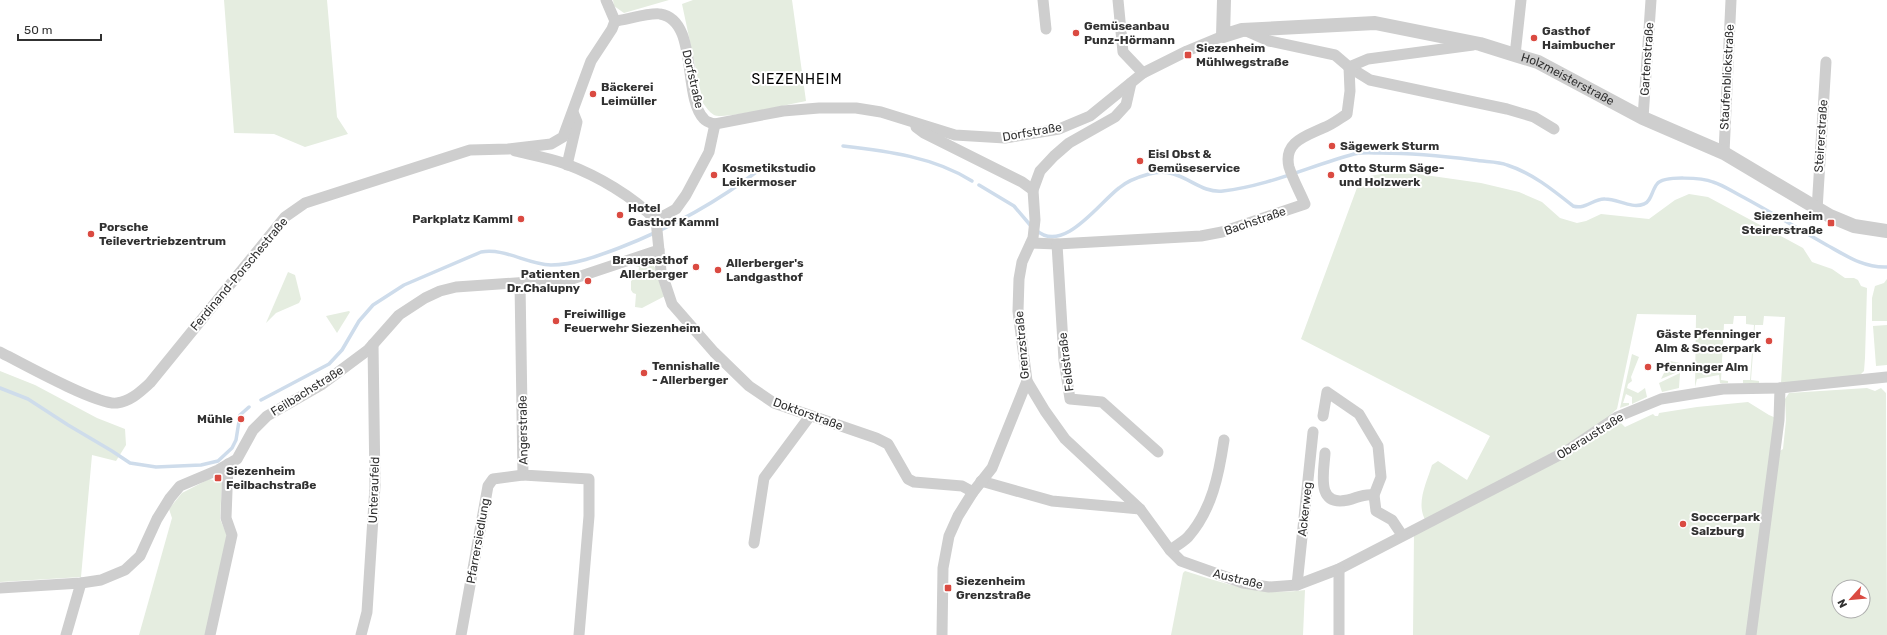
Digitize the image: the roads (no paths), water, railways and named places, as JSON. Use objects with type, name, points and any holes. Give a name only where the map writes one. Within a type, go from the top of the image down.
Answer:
[{"type":"street","points":[[508,149],[551,144],[563,137],[591,62],[612,29],[615,21],[606,0]]},
{"type":"street","points":[[1043,0],[1046,29]]},
{"type":"street","points":[[1118,0],[1123,52],[1143,73]]},
{"type":"street","points":[[1223,36],[1224,0]]},
{"type":"street","points":[[1515,55],[1521,0]]},
{"type":"street","name":"Gartenstraße","points":[[1643,118],[1651,0]]},
{"type":"street","name":"Staufenblickstraße","points":[[1724,153],[1731,0]]},
{"type":"street","name":"Dorfstraße","points":[[615,21],[659,14],[666,16],[675,22],[684,38],[697,109],[704,120],[715,124],[783,111],[819,108],[856,108],[881,112],[955,135],[1005,138],[1059,129],[1090,116],[1143,73],[1187,51],[1223,36]]},
{"type":"street","name":"Holzmeisterstraße","points":[[1223,36],[1242,30],[1375,23],[1480,44],[1538,62],[1643,118],[1724,153],[1817,210],[1854,226],[1887,232]]},
{"type":"street","points":[[1242,30],[1269,41],[1335,55],[1349,67],[1370,80],[1507,109],[1534,117],[1554,129]]},
{"type":"street","points":[[1349,67],[1368,59],[1480,44]]},
{"type":"street","name":"Steirerstraße","points":[[1817,210],[1826,62]]},
{"type":"street","name":"Bachstraße","points":[[1032,241],[1057,244],[1201,236],[1222,232],[1305,204],[1289,166],[1289,156],[1292,144],[1302,137],[1325,128],[1347,114],[1350,91],[1349,67]]},
{"type":"street","name":"Grenzstraße","points":[[938,635],[943,568],[949,536],[958,516],[973,492],[992,468],[1027,381],[1018,311],[1019,278],[1022,262],[1032,241],[1035,220],[1033,190],[1040,171],[1054,156],[1069,143],[1115,117],[1126,105],[1131,83]]},
{"type":"street","points":[[567,165],[577,122],[573,112]]},
{"type":"street","name":"Dorfstraße","points":[[906,119],[924,133],[1022,182],[1033,190]]},
{"type":"street","points":[[508,149],[567,165],[599,180],[640,205],[657,223],[676,209],[686,195],[709,152],[715,124]]},
{"type":"street","name":"Ferdinand-Porschestraße","points":[[0,352],[96,400],[116,404],[136,396],[150,383],[285,217],[305,203],[470,150],[508,149]]},
{"type":"street","name":"Doktorstraße","points":[[657,223],[661,271],[671,300],[680,315],[714,352],[749,386],[774,403],[876,438],[888,444],[908,479],[914,482],[962,486],[973,492]]},
{"type":"street","name":"Feldstraße","points":[[1057,244],[1064,360],[1070,399],[1102,402],[1158,452]]},
{"type":"street","name":"Feilbachstraße","points":[[0,588],[81,583],[101,580],[116,576],[134,564],[140,556],[157,519],[170,498],[180,486],[228,464],[237,458],[253,430],[267,416],[321,385],[368,350],[399,316],[440,291],[456,287],[577,278],[659,250]]},
{"type":"street","name":"Angerstraße","points":[[520,283],[523,475],[589,479],[589,516],[579,635]]},
{"type":"street","name":"Unteraufeld","points":[[361,635],[367,612],[375,486],[374,344]]},
{"type":"street","name":"Oberaustraße","points":[[1339,569],[1402,535],[1565,452],[1603,426],[1633,410],[1661,399],[1689,393],[1723,389],[1780,388],[1887,377]]},
{"type":"street","name":"Austraße","points":[[1027,381],[1064,439],[1140,509],[1170,550],[1181,561],[1243,583],[1269,587],[1297,585],[1339,569]]},
{"type":"street","points":[[1751,635],[1779,420],[1780,388]]},
{"type":"street","points":[[1323,416],[1327,392],[1359,414],[1378,446],[1381,477],[1374,495],[1376,511],[1392,520],[1402,535]]},
{"type":"street","points":[[754,543],[764,478],[810,416]]},
{"type":"street","name":"Ackerweg","points":[[1297,585],[1313,432]]},
{"type":"street","points":[[1170,550],[1187,538],[1206,513],[1220,470],[1224,440]]},
{"type":"street","points":[[1326,453],[1322,484],[1325,492],[1330,498],[1339,501],[1367,493],[1374,495]]},
{"type":"street","points":[[210,635],[232,535],[226,518],[228,464]]},
{"type":"street","name":"Pfarrersiedlung","points":[[461,635],[488,486],[493,479],[523,475]]},
{"type":"street","points":[[981,481],[1052,501],[1140,509]]},
{"type":"street","points":[[1339,569],[1339,635]]},
{"type":"street","points":[[66,635],[81,583]]},
{"type":"waterway","points":[[843,146],[910,156],[942,166],[972,181]]},
{"type":"waterway","points":[[1036,230],[1046,236],[1058,236],[1069,232],[1122,186],[1141,176],[1149,174],[1161,172],[1171,173],[1213,191],[1223,191],[1256,185],[1354,154],[1405,154],[1439,156],[1503,164],[1516,168],[1534,177],[1573,206],[1578,207],[1601,199],[1615,200],[1629,205],[1644,204],[1650,198],[1655,186],[1661,181],[1667,179],[1684,178],[1717,183],[1854,260],[1878,267],[1887,267]]},
{"type":"waterway","points":[[261,400],[329,364],[342,350],[359,321],[373,305],[404,285],[481,252],[499,252],[533,262],[551,265],[577,262],[594,257],[619,248],[676,223],[712,202],[763,167]]},
{"type":"waterway","points":[[979,185],[1014,206],[1031,226]]},
{"type":"waterway","points":[[0,388],[28,399],[130,463],[156,467],[201,465],[218,461],[232,448],[236,440],[240,415],[249,407]]},
{"type":"place","name":"Gemüseanbau Punz-Hörmann","points":[[1076,33]]},
{"type":"place","name":"Gasthof Haimbucher","points":[[1534,38]]},
{"type":"place","name":"Siezenheim Mühlwegstraße","points":[[1188,55]]},
{"type":"place","name":"Bäckerei Leimüller","points":[[593,94]]},
{"type":"place","name":"Sägewerk Sturm","points":[[1332,146]]},
{"type":"place","name":"Eisl Obst & Gemüseservice","points":[[1140,161]]},
{"type":"place","name":"Kosmetikstudio Leikermoser","points":[[714,175]]},
{"type":"place","name":"Otto Sturm Säge- und Holzwerk","points":[[1331,175]]},
{"type":"place","name":"Hotel Gasthof Kamml","points":[[620,215]]},
{"type":"place","name":"Parkplatz Kamml","points":[[521,219]]},
{"type":"place","name":"Siezenheim Steirerstraße","points":[[1831,223]]},
{"type":"place","name":"Porsche Teilevertriebzentrum","points":[[91,234]]},
{"type":"place","name":"Braugasthof Allerberger","points":[[696,267]]},
{"type":"place","name":"Allerberger's Landgasthof","points":[[718,270]]},
{"type":"place","name":"Patienten Dr.Chalupny","points":[[588,281]]},
{"type":"place","name":"Freiwillige Feuerwehr Siezenheim","points":[[556,321]]},
{"type":"place","name":"Gäste Pfenninger Alm & Soccerpark","points":[[1769,341]]},
{"type":"place","name":"Pfenninger Alm","points":[[1648,367]]},
{"type":"place","name":"Tennishalle - Allerberger","points":[[644,373]]},
{"type":"place","name":"Mühle","points":[[241,419]]},
{"type":"place","name":"Siezenheim Feilbachstraße","points":[[218,478]]},
{"type":"place","name":"Soccerpark Salzburg","points":[[1683,524]]},
{"type":"place","name":"Siezenheim Grenzstraße","points":[[948,588]]},
{"type":"district","name":"SIEZENHEIM","points":[[797,79]]}]
